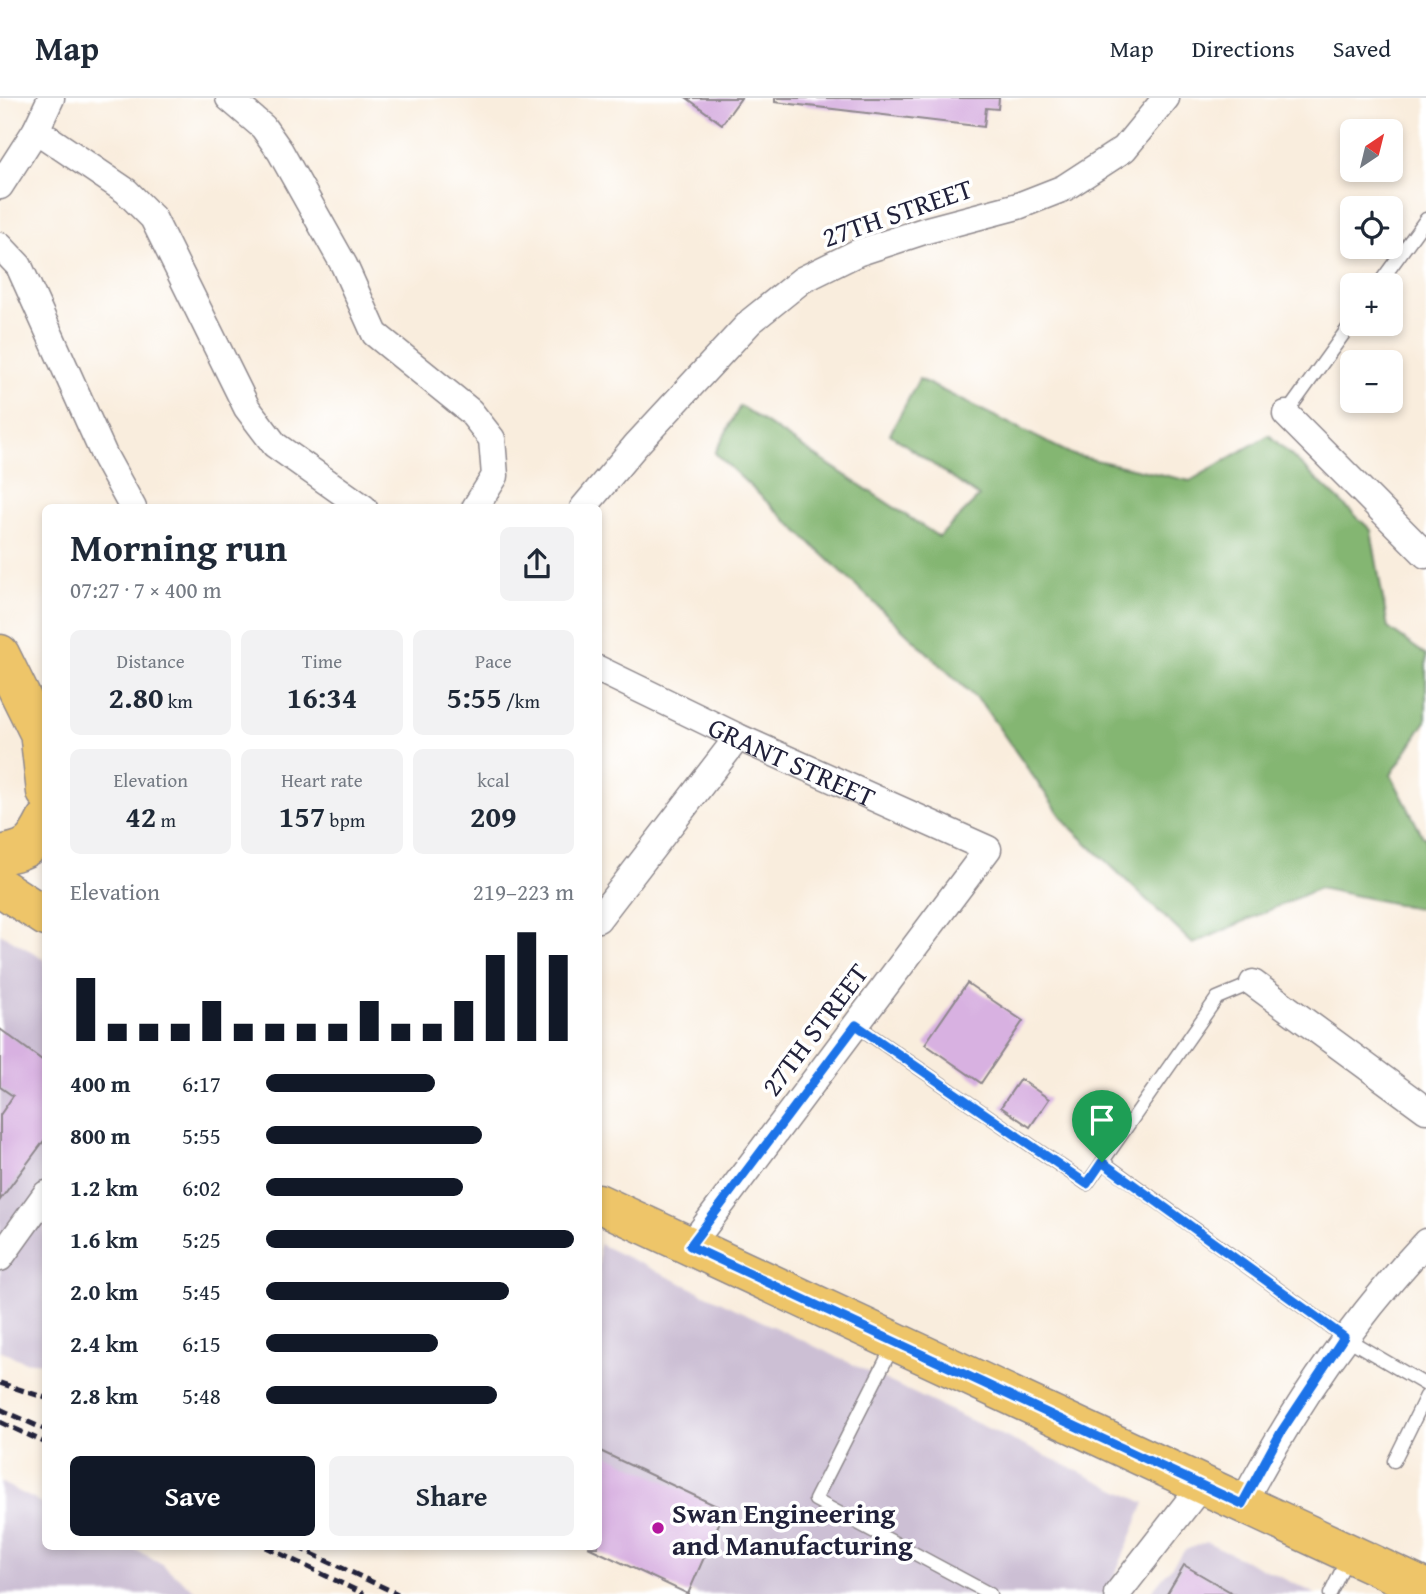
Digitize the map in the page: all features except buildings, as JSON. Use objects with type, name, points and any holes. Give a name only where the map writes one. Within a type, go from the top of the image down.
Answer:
[{"type":"main road","points":[[0,654],[42,741]]},
{"type":"main road","points":[[0,855],[24,851],[37,838],[42,828]]},
{"type":"main road","points":[[0,887],[42,914]]},
{"type":"main road","points":[[602,1205],[1426,1589]]},
{"type":"street","points":[[0,187],[36,130],[51,98]]},
{"type":"street","points":[[229,98],[263,127],[281,151],[344,265],[375,334],[470,411],[492,439],[495,476],[478,504]]},
{"type":"street","name":"27TH STREET","points":[[586,504],[636,445],[751,321],[802,280],[857,253],[927,230],[1017,206],[1064,188],[1124,149],[1166,98]]},
{"type":"street","points":[[36,130],[126,191],[153,218],[247,408],[275,445],[359,504]]},
{"type":"street","points":[[0,246],[19,266],[105,457],[131,504]]},
{"type":"street","points":[[1286,414],[1426,555]]},
{"type":"street","name":"GRANT STREET","points":[[602,671],[738,737],[988,849]]},
{"type":"street","points":[[602,914],[738,737]]},
{"type":"street","name":"27TH STREET","points":[[690,1246],[988,849]]},
{"type":"street","points":[[1252,983],[1426,1110]]},
{"type":"street","points":[[0,1258],[42,1200]]},
{"type":"street","points":[[1242,1504],[1281,1432],[1344,1337],[1426,1242]]},
{"type":"street","points":[[1117,1594],[1201,1486]]},
{"type":"lane","points":[[1387,273],[1426,219]]},
{"type":"lane","points":[[1286,414],[1342,336]]},
{"type":"lane","points":[[856,1025],[1087,1184],[1217,998],[1252,983]]},
{"type":"lane","points":[[1102,1162],[1344,1337],[1426,1385]]},
{"type":"lane","points":[[895,1342],[815,1500],[990,1594]]},
{"type":"lane","points":[[1394,1461],[1426,1396]]},
{"type":"lane","points":[[1330,1594],[1350,1554]]},
{"type":"shaded area","points":[[0,933],[42,958],[42,1363],[23,1361],[0,1350]]},
{"type":"shaded area","points":[[602,1245],[1145,1503],[1107,1594],[697,1594],[599,1550],[602,1550]]},
{"type":"shaded area","points":[[0,1482],[42,1503],[42,1550],[136,1550],[159,1562],[199,1594],[0,1594]]},
{"type":"shaded area","points":[[1207,1542],[1316,1594],[1149,1594],[1185,1550]]},
{"type":"green space","points":[[919,379],[1073,455],[1190,481],[1269,435],[1371,530],[1388,628],[1426,655],[1426,721],[1391,775],[1423,837],[1426,837],[1426,910],[1319,888],[1193,944],[1067,824],[982,704],[715,453],[740,406],[939,537],[979,497],[890,434]]},
{"type":"railway","points":[[0,1383],[42,1397]]},
{"type":"railway","points":[[0,1409],[42,1428]]},
{"type":"railway","points":[[0,1422],[42,1441]]},
{"type":"railway","points":[[272,1550],[364,1594]]},
{"type":"railway","points":[[303,1550],[398,1594]]},
{"type":"place","name":"Swan Engineering and Manufacturing","points":[[658,1528]]},
{"type":"route","points":[[856,1025],[1087,1184],[1102,1162],[1344,1337],[1281,1432],[1242,1504],[690,1246],[856,1025]]}]
